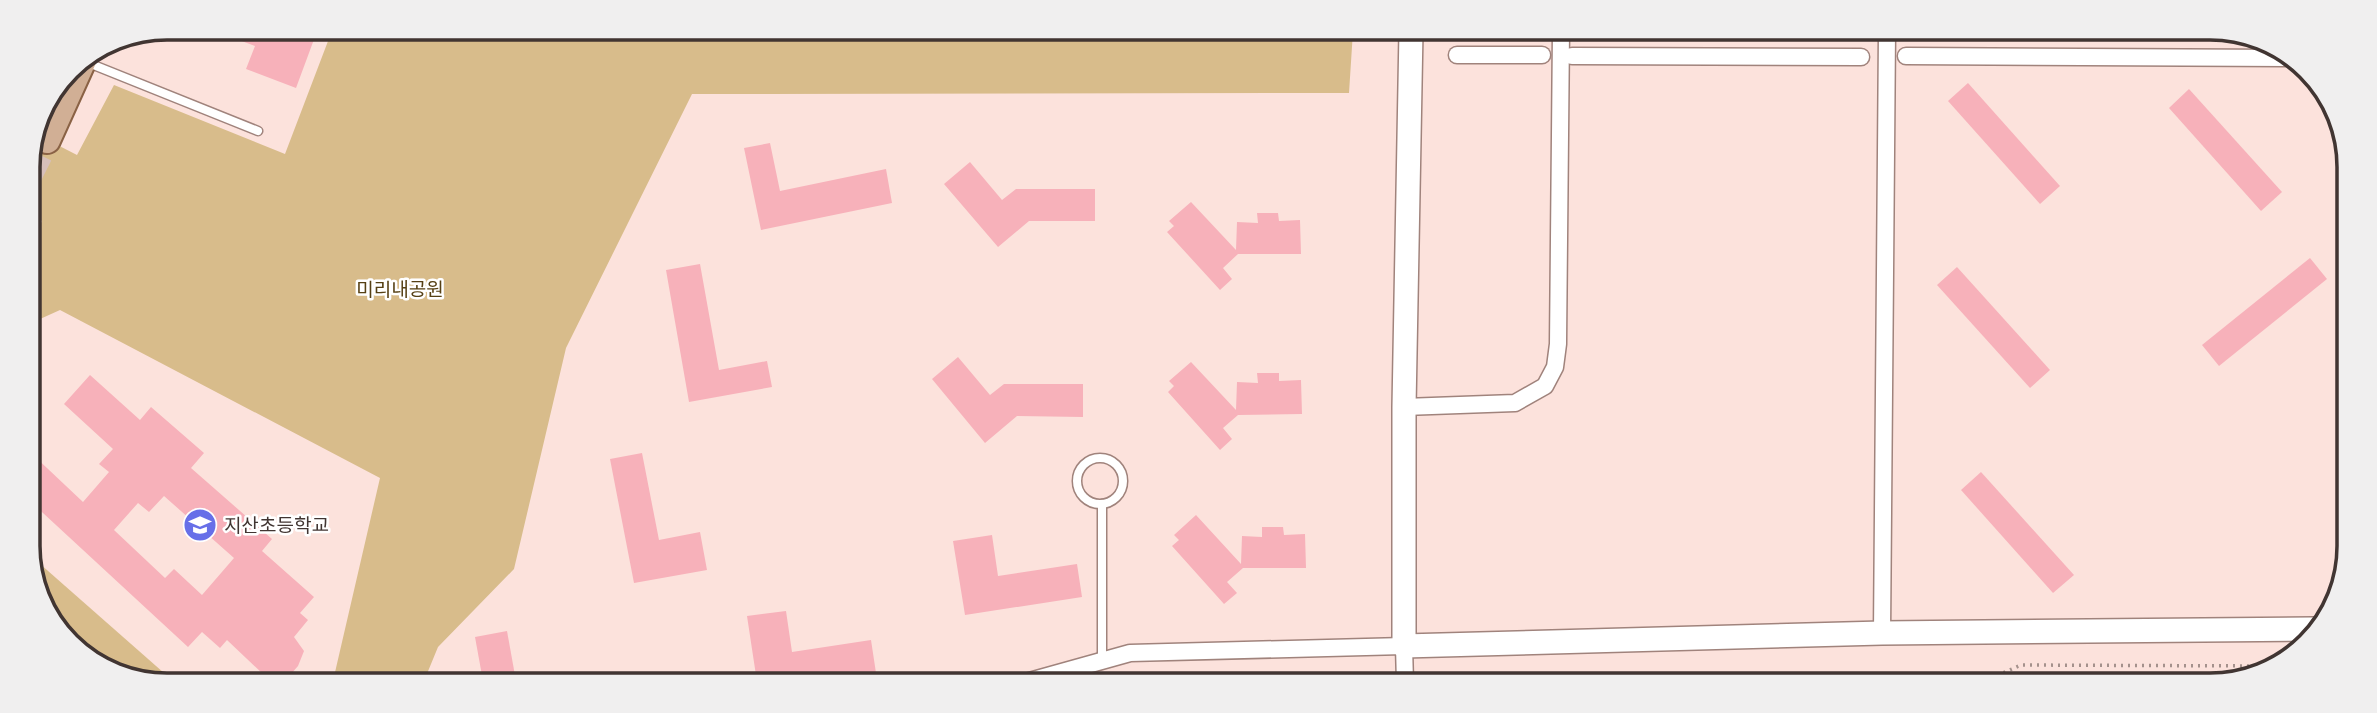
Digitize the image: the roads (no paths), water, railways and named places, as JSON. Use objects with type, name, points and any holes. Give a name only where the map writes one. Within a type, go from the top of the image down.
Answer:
[{"type":"main road","points":[[47,140],[74,80]]},
{"type":"street","points":[[1405,672],[1404,407],[1411,40]]},
{"type":"street","points":[[1404,407],[1515,403],[1545,386],[1555,367],[1558,344],[1561,40]]},
{"type":"street","points":[[1882,633],[1887,40]]},
{"type":"street","points":[[1457,55],[1542,55]]},
{"type":"street","points":[[1572,56],[1861,57]]},
{"type":"street","points":[[1906,56],[2275,58]]},
{"type":"street","points":[[1059,673],[1130,653],[1882,633],[2306,629]]},
{"type":"lane","points":[[94,63],[258,131]]},
{"type":"lane","points":[[1095,458],[1110,461],[1120,471],[1122,478],[1119,492],[1109,502],[1102,504],[1087,500],[1078,488],[1078,473],[1082,466],[1095,458]]},
{"type":"lane","points":[[1102,504],[1102,660]]},
{"type":"tunnel","points":[[41,152],[47,140]]},
{"type":"place","name":"지산초등학교","points":[[200,525]]},
{"type":"park label","name":"미리내공원","points":[[400,289]]}]
